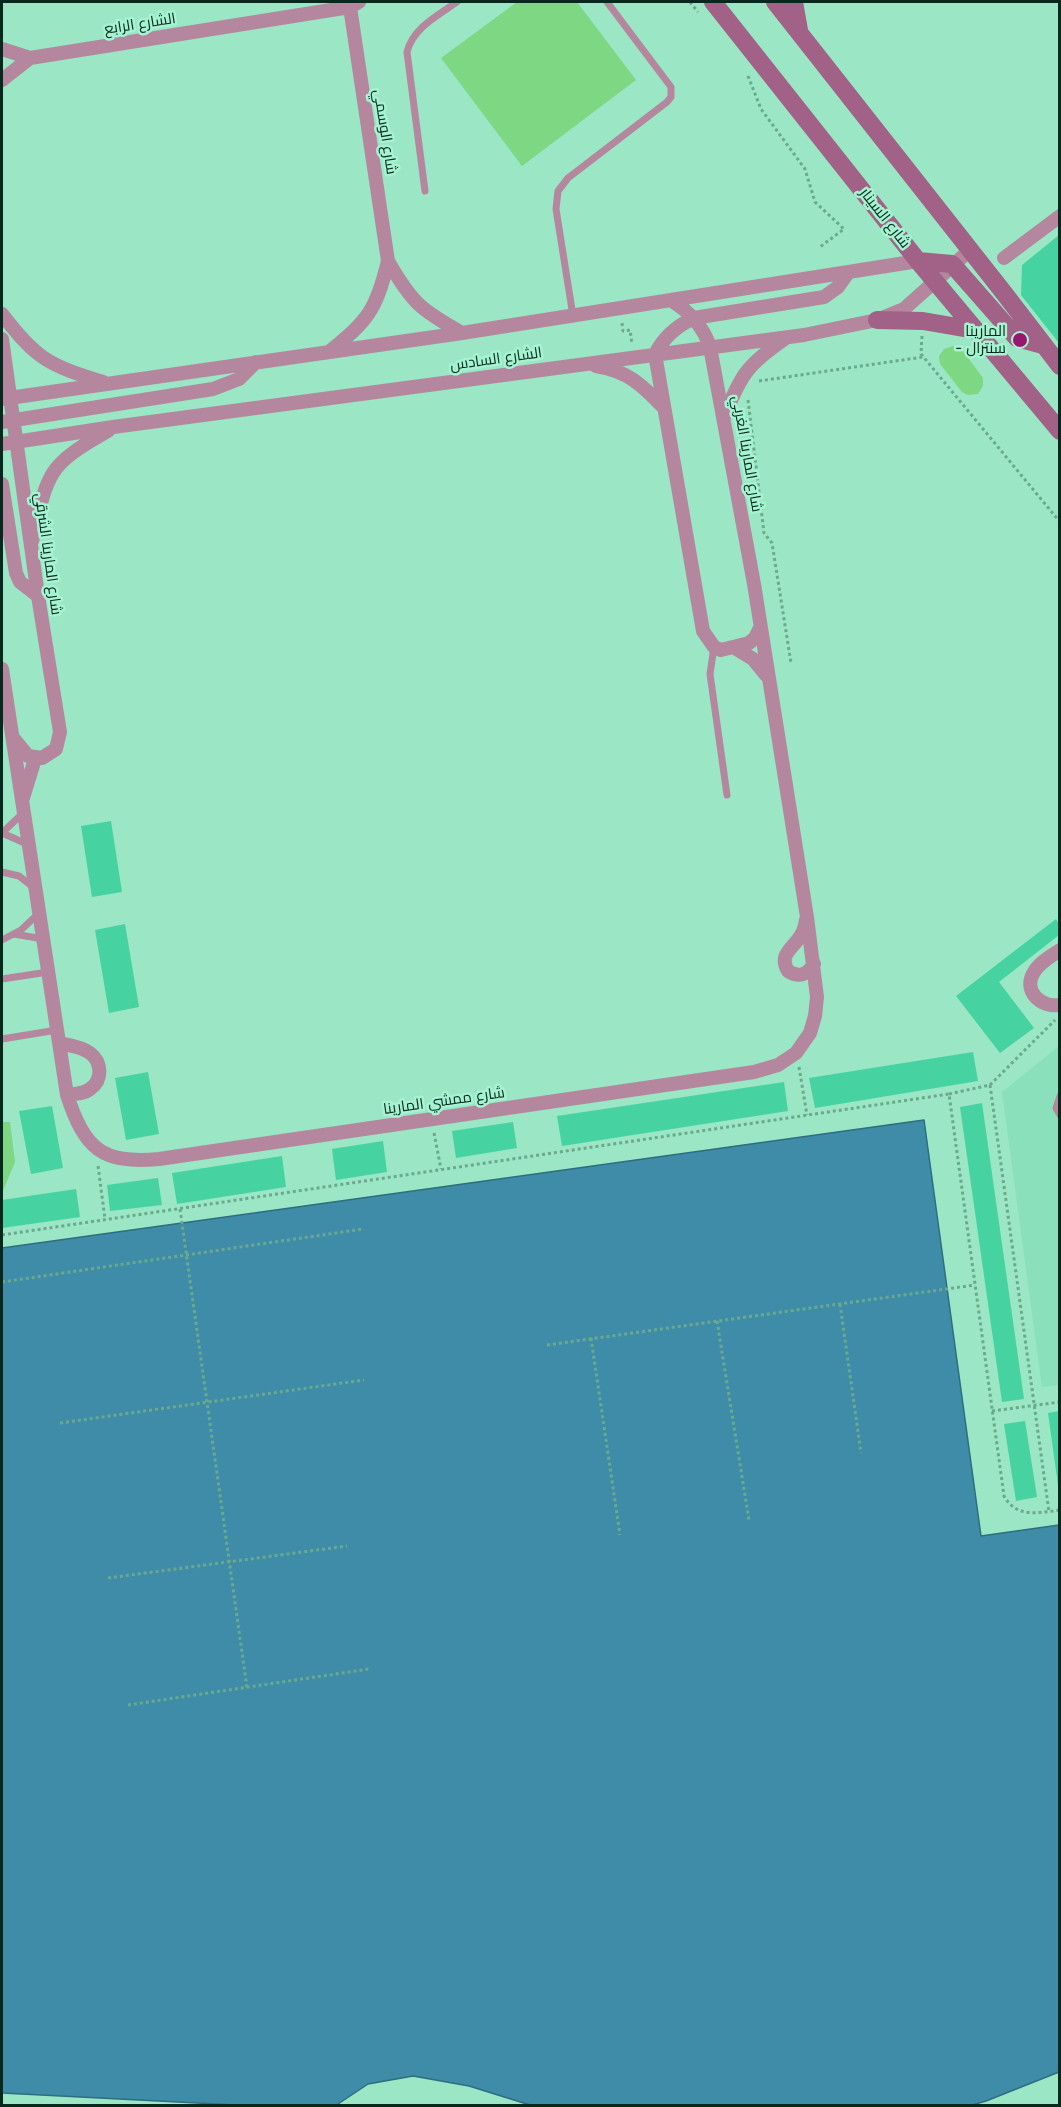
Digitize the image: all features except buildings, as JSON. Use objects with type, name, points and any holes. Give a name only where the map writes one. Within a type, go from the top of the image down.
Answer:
[{"type":"street","name":"شارع السينار","points":[[713,2],[918,261],[1059,431]]},
{"type":"street","points":[[775,2],[1059,366]]},
{"type":"street","points":[[794,2],[799,32]]},
{"type":"street","name":"الشارع الرابع","points":[[2,49],[30,58],[354,4]]},
{"type":"street","name":"شارع الوسمي","points":[[328,352],[357,328],[371,311],[378,298],[388,261],[354,4]]},
{"type":"street","name":"الشارع الرابع","points":[[2,80],[30,58]]},
{"type":"street","points":[[1004,258],[1059,216]]},
{"type":"street","name":"الشارع السادس","points":[[8,443],[582,363],[788,337],[877,320],[904,309],[970,250]]},
{"type":"street","name":"شارع الوسمي","points":[[388,261],[408,295],[419,307],[462,333]]},
{"type":"street","name":"الشارع السادس","points":[[4,402],[105,383],[462,333],[918,261]]},
{"type":"street","points":[[918,261],[952,264],[1017,338],[1043,345]]},
{"type":"street","points":[[760,628],[755,638],[749,643],[721,650],[714,647],[703,631],[655,354],[667,336],[684,322],[694,318],[824,297],[838,287],[848,273]]},
{"type":"street","name":"شارع المارينا الغربي","points":[[672,301],[694,318],[706,336],[710,347],[754,584],[807,917],[817,997],[810,1033],[796,1053]]},
{"type":"street","points":[[2,314],[19,337],[42,359],[59,368],[105,383]]},
{"type":"street","points":[[877,320],[922,321],[975,330]]},
{"type":"street","points":[[724,419],[743,375],[754,362],[788,337]]},
{"type":"street","name":"شارع المارينا الشرقي","points":[[2,339],[8,443],[30,546],[60,732],[59,741],[53,752],[35,759]]},
{"type":"street","points":[[7,421],[213,389],[239,379],[256,362]]},
{"type":"street","points":[[582,363],[613,369],[630,376],[663,407]]},
{"type":"street","points":[[30,546],[52,474],[77,450],[113,427]]},
{"type":"street","points":[[2,432],[8,443]]},
{"type":"street","points":[[2,484],[16,573],[20,582],[38,596]]},
{"type":"street","points":[[735,648],[753,659],[768,677]]},
{"type":"street","points":[[2,669],[27,844],[68,1095],[82,1132],[95,1147]]},
{"type":"street","points":[[12,736],[23,752],[35,759],[22,808]]},
{"type":"street","points":[[807,917],[803,933],[787,951],[784,960],[788,971],[794,975],[809,972],[814,964]]},
{"type":"street","points":[[1059,950],[1035,969],[1030,982],[1035,996],[1046,1005],[1059,1011]]},
{"type":"street","points":[[58,1036],[88,1051],[99,1066],[98,1080],[90,1089],[80,1094],[68,1095]]},
{"type":"street","name":"شارع ممشي المارينا","points":[[95,1147],[120,1160],[159,1159],[754,1072],[778,1065],[796,1053]]},
{"type":"lane","points":[[425,191],[407,52],[410,41],[418,30],[457,2]]},
{"type":"lane","points":[[573,316],[556,209],[558,190],[568,178],[671,97],[671,87],[607,2]]},
{"type":"lane","points":[[714,647],[710,674],[727,795]]},
{"type":"lane","points":[[22,808],[2,833],[27,844]]},
{"type":"lane","points":[[2,872],[26,879],[35,891]]},
{"type":"lane","points":[[2,940],[14,934],[38,914]]},
{"type":"lane","points":[[14,934],[43,939]]},
{"type":"lane","points":[[2,979],[48,972]]},
{"type":"lane","points":[[2,1039],[58,1036]]},
{"type":"lane","points":[[1059,1096],[1056,1108],[1059,1115]]},
{"type":"path","points":[[690,2],[702,17]]},
{"type":"path","points":[[748,75],[761,109],[806,169],[815,202],[844,229],[820,247]]},
{"type":"path","points":[[620,309],[623,331],[630,330],[634,356]]},
{"type":"path","points":[[922,321],[921,354],[923,357],[1059,522]]},
{"type":"path","points":[[752,384],[760,380],[923,357]]},
{"type":"path","points":[[750,391],[748,398],[764,533],[772,543],[791,663]]},
{"type":"path","points":[[2,1235],[949,1094],[990,1085],[1059,1011]]},
{"type":"path","points":[[796,1053],[807,1115]]},
{"type":"path","points":[[990,1085],[1049,1512]]},
{"type":"path","points":[[949,1094],[1004,1496],[1012,1507],[1026,1513],[1059,1510]]},
{"type":"path","points":[[432,1119],[441,1169]]},
{"type":"path","points":[[95,1147],[105,1219]]},
{"type":"path","points":[[180,1208],[248,1688]]},
{"type":"path","points":[[2,1282],[363,1229]]},
{"type":"path","points":[[548,1345],[975,1285]]},
{"type":"path","points":[[840,1304],[861,1453]]},
{"type":"path","points":[[717,1321],[749,1520]]},
{"type":"path","points":[[591,1338],[620,1535]]},
{"type":"path","points":[[60,1423],[364,1380]]},
{"type":"path","points":[[992,1411],[1059,1402]]},
{"type":"path","points":[[108,1578],[347,1546]]},
{"type":"path","points":[[128,1705],[369,1669]]},
{"type":"shaded area","points":[[1059,235],[1059,343],[1021,295],[1022,265]]},
{"type":"shaded area","points":[[111,821],[122,892],[92,897],[81,826]]},
{"type":"shaded area","points":[[1056,919],[1059,924],[1059,935],[999,982],[1034,1028],[1000,1053],[956,996]]},
{"type":"shaded area","points":[[125,924],[139,1007],[109,1013],[95,930]]},
{"type":"shaded area","points":[[1059,1046],[1059,1385],[1042,1387],[1002,1092]]},
{"type":"shaded area","points":[[973,1052],[978,1081],[815,1108],[809,1078]]},
{"type":"shaded area","points":[[148,1072],[159,1134],[126,1140],[115,1078]]},
{"type":"shaded area","points":[[784,1082],[788,1111],[562,1146],[557,1116]]},
{"type":"shaded area","points":[[982,1103],[1024,1399],[1002,1402],[960,1107]]},
{"type":"shaded area","points":[[52,1106],[63,1168],[31,1174],[19,1111]]},
{"type":"shaded area","points":[[513,1122],[517,1148],[456,1158],[452,1131]]},
{"type":"shaded area","points":[[383,1141],[387,1172],[336,1180],[332,1149]]},
{"type":"shaded area","points":[[282,1156],[286,1187],[177,1204],[172,1173]]},
{"type":"shaded area","points":[[158,1178],[162,1205],[110,1211],[107,1185]]},
{"type":"shaded area","points":[[76,1189],[80,1217],[2,1228],[2,1200]]},
{"type":"shaded area","points":[[1060,1411],[1059,1492],[1048,1413]]},
{"type":"shaded area","points":[[1025,1421],[1037,1497],[1016,1501],[1004,1424]]},
{"type":"water","points":[[924,1120],[981,1536],[1059,1525],[1059,2072],[969,2106],[530,2105],[469,2086],[413,2076],[368,2084],[335,2106],[236,2105],[2,2093],[2,1248]]},
{"type":"place","name":"المارينا - سنترال","points":[[1020,340]]}]
